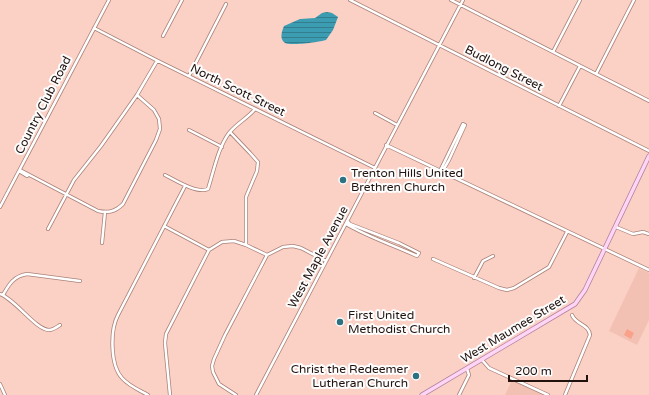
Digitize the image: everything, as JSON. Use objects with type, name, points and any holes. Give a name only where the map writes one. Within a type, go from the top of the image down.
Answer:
[{"type":"main road","name":"West Maumee Street","points":[[422,395],[575,304],[585,290],[648,159]]},
{"type":"street","name":"Country Club Road","points":[[0,207],[109,0]]},
{"type":"street","points":[[163,36],[182,0]]},
{"type":"street","name":"Budlong Street","points":[[350,0],[649,151]]},
{"type":"street","points":[[451,0],[649,101]]},
{"type":"street","name":"West Maple Avenue","points":[[256,395],[463,0]]},
{"type":"street","points":[[553,52],[580,0]]},
{"type":"street","points":[[596,74],[634,0]]},
{"type":"street","points":[[189,76],[226,4]]},
{"type":"street","name":"North Scott Street","points":[[94,28],[374,168]]},
{"type":"street","points":[[48,229],[79,173],[101,146],[136,95],[152,70],[156,60]]},
{"type":"street","points":[[559,106],[580,66]]},
{"type":"street","points":[[19,170],[27,176],[28,175],[98,211],[105,212],[115,210],[123,204],[158,136],[159,122],[156,113],[152,107],[136,95]]},
{"type":"street","points":[[165,175],[185,186],[199,190],[208,189],[222,146],[230,132],[255,109]]},
{"type":"street","points":[[375,113],[397,125]]},
{"type":"street","points":[[463,124],[466,125],[457,144],[441,172],[453,142],[463,124]]},
{"type":"street","points":[[189,130],[222,146]]},
{"type":"street","points":[[230,132],[258,162],[257,171],[246,197],[246,244]]},
{"type":"street","points":[[453,142],[457,144]]},
{"type":"street","points":[[386,145],[649,270]]},
{"type":"street","points":[[148,395],[125,382],[118,372],[113,354],[113,329],[118,315],[185,186]]},
{"type":"street","points":[[102,242],[105,212]]},
{"type":"street","points":[[346,222],[374,236],[398,245],[418,253],[417,256],[398,245]]},
{"type":"street","points":[[164,226],[209,250]]},
{"type":"street","points":[[616,227],[633,234],[644,232],[649,234]]},
{"type":"street","points":[[433,259],[474,278],[507,290],[520,285],[549,268],[567,232]]},
{"type":"street","points":[[170,395],[165,343],[166,334],[209,250],[226,241],[238,242],[246,244],[267,255]]},
{"type":"street","points":[[236,395],[219,384],[213,372],[212,366],[225,335],[267,255],[283,247],[293,246],[301,248],[326,261]]},
{"type":"street","points":[[474,278],[483,261],[493,256]]},
{"type":"street","points":[[60,325],[51,330],[44,329],[2,295],[11,282],[21,275],[27,274],[80,281]]},
{"type":"street","points":[[565,395],[590,335],[587,327],[575,320],[572,315]]},
{"type":"street","points":[[482,360],[489,368],[548,395]]},
{"type":"street","points":[[459,395],[469,375],[467,369]]},
{"type":"street","points":[[0,384],[5,395]]},
{"type":"shaded area","points":[[639,268],[649,273],[649,320],[637,345],[609,331]]},
{"type":"shaded area","points":[[627,329],[634,333],[631,339],[624,335]]},
{"type":"shaded area","points":[[512,380],[543,395],[505,395]]},
{"type":"water","points":[[327,12],[338,17],[333,30],[326,40],[299,44],[288,44],[283,41],[282,30],[284,26],[300,19],[315,18],[322,13]]},
{"type":"place","name":"Trenton Hills United Brethren Church","points":[[343,180]]},
{"type":"place","name":"First United Methodist Church","points":[[340,322]]},
{"type":"place","name":"Christ the Redeemer Lutheran Church","points":[[416,376]]}]
